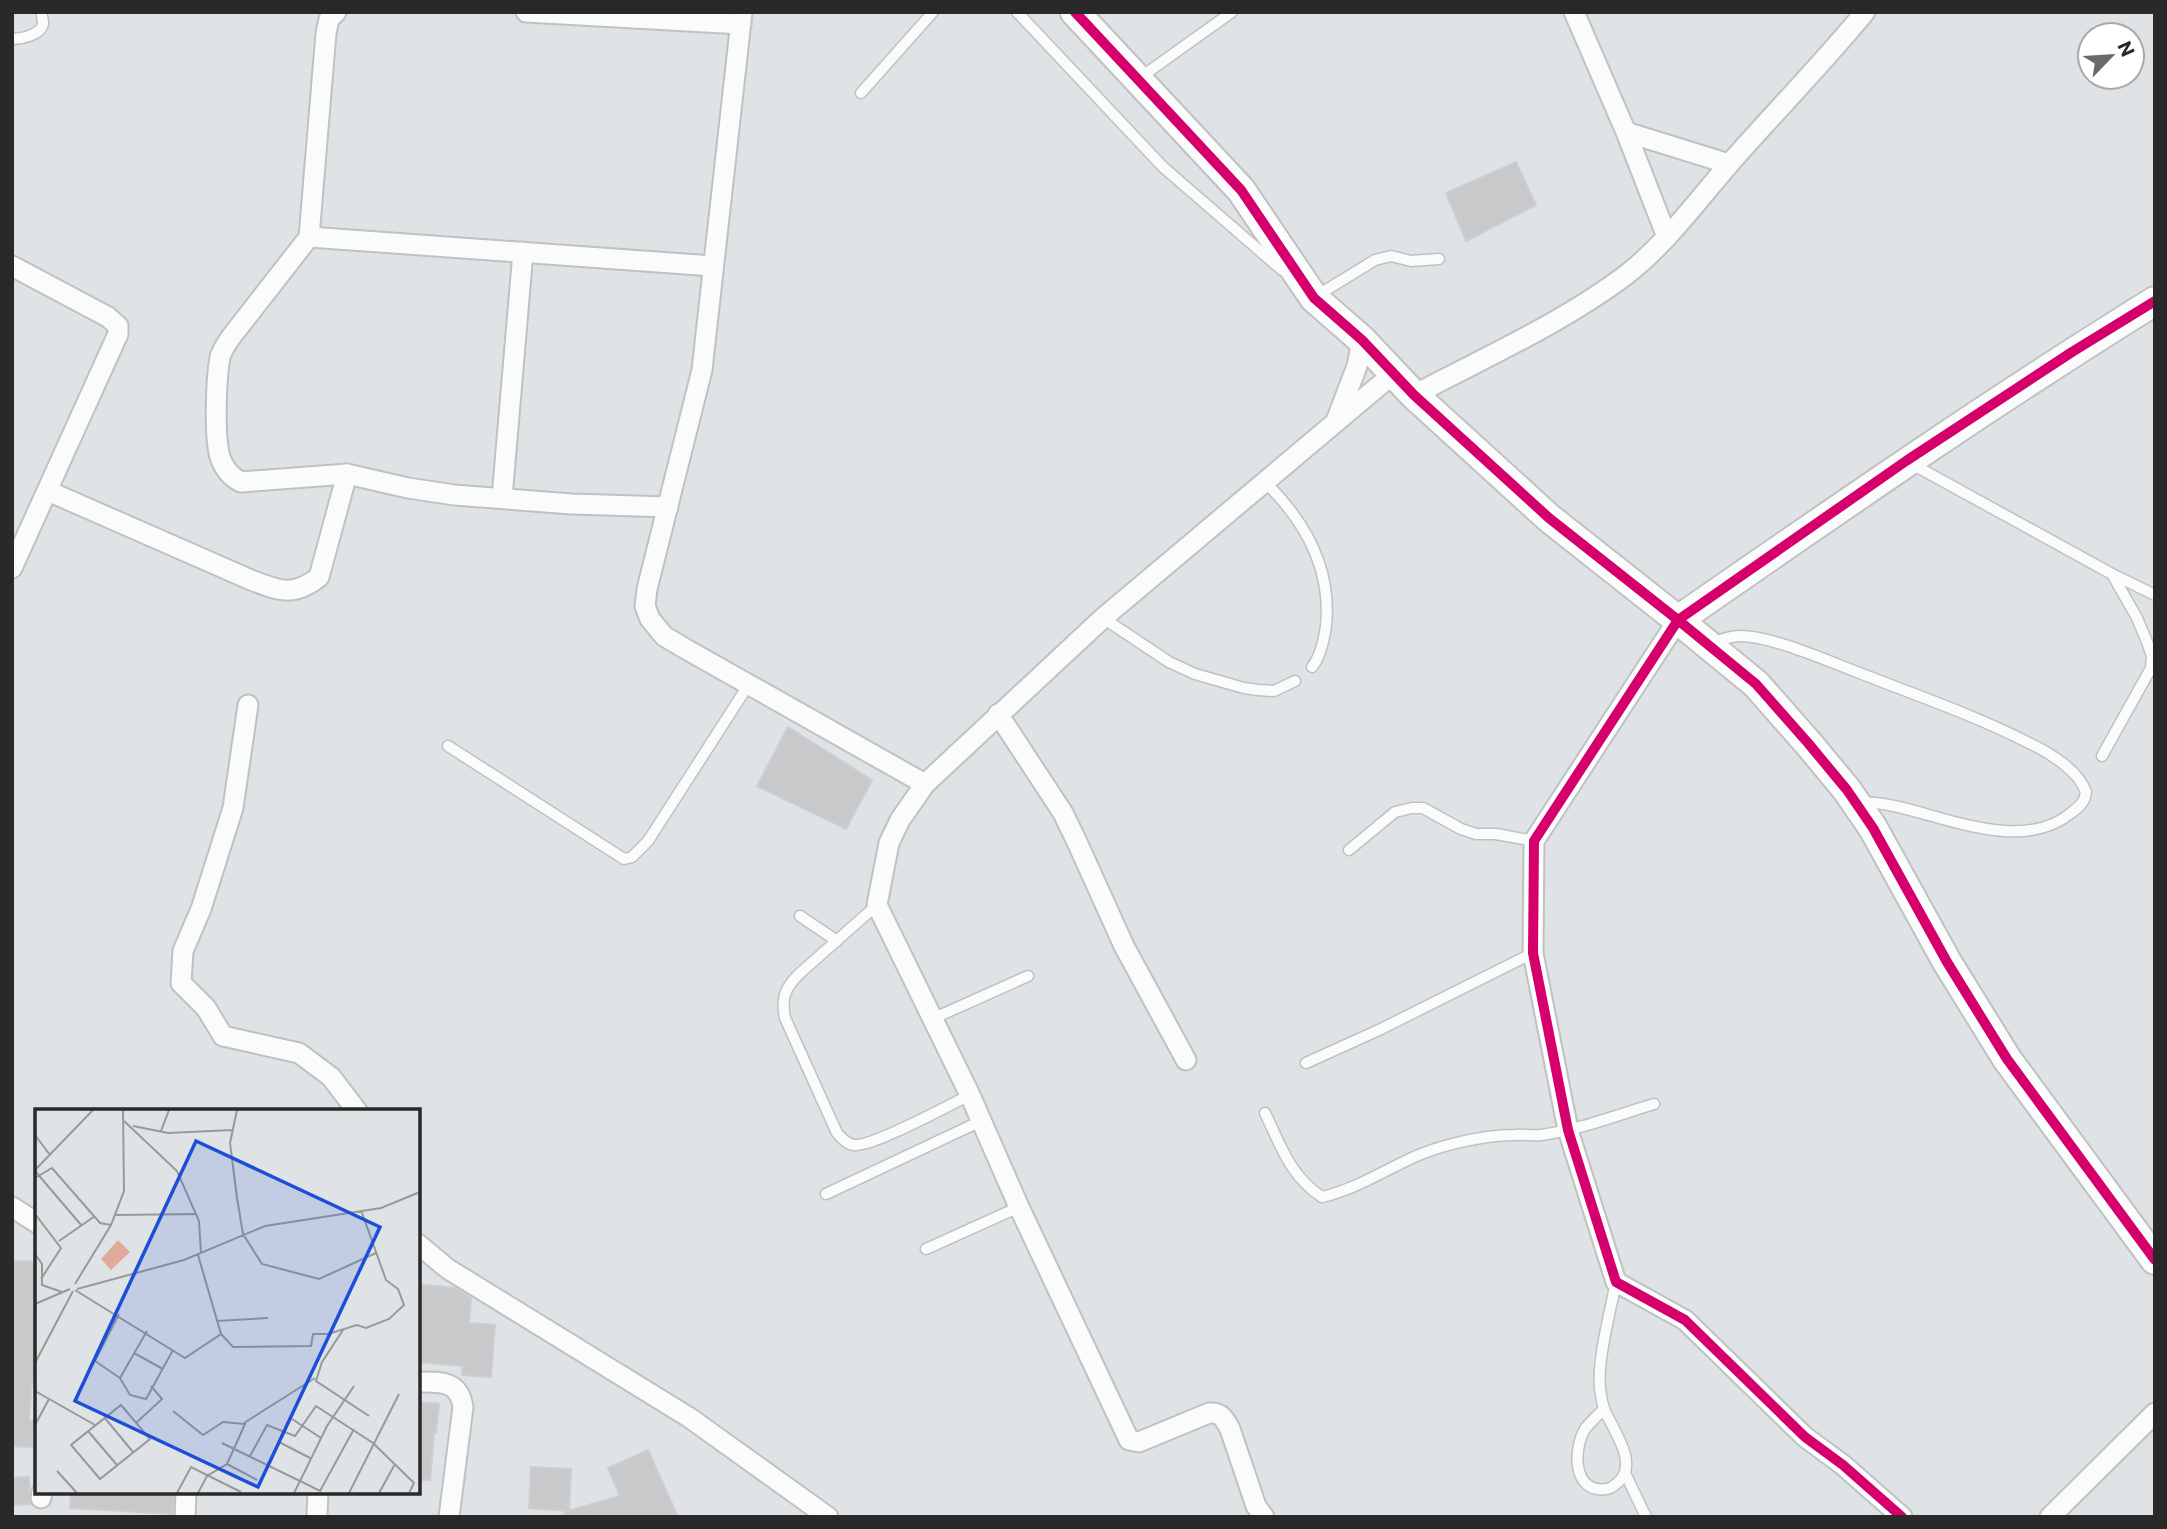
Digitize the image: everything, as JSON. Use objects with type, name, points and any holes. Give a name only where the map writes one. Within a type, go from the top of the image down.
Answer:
[{"type":"street","points":[[336,12],[329,19],[326,33],[309,237],[220,354],[218,440],[221,458],[232,477],[241,482],[347,474],[454,495],[572,504],[668,507]]},
{"type":"street","points":[[526,12],[741,18],[702,370],[645,606],[650,619],[664,636],[925,784]]},
{"type":"street","points":[[1075,12],[1241,190],[1314,298],[1362,340],[1414,395],[1549,518],[1756,684],[1808,743],[1873,828],[1947,962],[2007,1059],[2155,1260]]},
{"type":"street","points":[[1574,12],[1626,132],[1667,237]]},
{"type":"street","points":[[1414,395],[1540,328],[1591,299],[1627,274],[1667,237],[1865,12]]},
{"type":"street","points":[[1626,132],[1729,164]]},
{"type":"street","points":[[309,237],[713,265]]},
{"type":"street","points":[[502,498],[523,252]]},
{"type":"street","points":[[12,266],[108,317],[118,326],[118,334],[12,568]]},
{"type":"street","points":[[1902,1517],[1843,1465],[1805,1437],[1685,1320],[1616,1282],[1568,1130],[1533,953],[1534,841],[1678,620],[1906,461],[2155,301]]},
{"type":"street","points":[[1336,422],[1357,366],[1362,340]]},
{"type":"street","points":[[1264,1517],[1256,1506],[1230,1429],[1223,1417],[1217,1413],[1209,1413],[1139,1442],[1129,1440],[1019,1208],[970,1095],[877,905],[889,843],[900,820],[925,784],[1103,618],[1393,374]]},
{"type":"street","points":[[48,491],[251,580],[277,590],[291,590],[306,587],[319,577],[347,474]]},
{"type":"street","points":[[248,705],[233,808],[201,909],[183,951],[181,983],[206,1008],[223,1036],[299,1053],[331,1077],[356,1109]]},
{"type":"street","points":[[998,714],[1063,813],[1124,946],[1186,1060]]},
{"type":"street","points":[[12,1207],[35,1222]]},
{"type":"street","points":[[420,1246],[448,1269],[690,1418],[828,1517]]},
{"type":"street","points":[[420,1382],[442,1382],[452,1386],[462,1400],[449,1517]]},
{"type":"street","points":[[2050,1517],[2155,1413]]},
{"type":"street","points":[[185,1517],[186,1494]]},
{"type":"street","points":[[317,1514],[318,1494]]},
{"type":"lane","points":[[12,39],[20,39],[41,29],[41,12]]},
{"type":"lane","points":[[861,93],[933,12]]},
{"type":"lane","points":[[1017,12],[1163,167],[1314,298],[1375,260],[1391,256],[1411,261],[1439,259]]},
{"type":"lane","points":[[1138,79],[1232,12]]},
{"type":"lane","points":[[1906,461],[2155,595]]},
{"type":"lane","points":[[1265,482],[1288,506],[1307,533],[1324,577],[1327,612],[1325,634],[1319,656],[1312,667]]},
{"type":"lane","points":[[2102,756],[2151,668],[2152,656],[2137,618],[2112,574]]},
{"type":"lane","points":[[1103,618],[1169,662],[1195,674],[1258,690],[1274,691],[1295,681]]},
{"type":"lane","points":[[1707,644],[1739,636],[1762,640],[1815,656],[1943,705],[2032,744],[2079,779],[2086,792],[2079,807],[2066,818],[2048,827],[2028,831],[1971,827],[1888,804],[1854,802]]},
{"type":"lane","points":[[448,746],[624,859],[632,856],[648,841],[749,684]]},
{"type":"lane","points":[[1349,850],[1395,812],[1412,808],[1423,808],[1461,829],[1476,834],[1496,834],[1534,841]]},
{"type":"lane","points":[[877,905],[788,985],[784,994],[786,1018],[837,1132],[846,1143],[853,1145],[874,1142],[970,1095]]},
{"type":"lane","points":[[800,916],[837,941]]},
{"type":"lane","points":[[1306,1063],[1381,1029],[1533,953]]},
{"type":"lane","points":[[932,1019],[1028,976]]},
{"type":"lane","points":[[1265,1113],[1293,1170],[1307,1187],[1322,1197],[1336,1194],[1370,1179],[1412,1156],[1445,1146],[1480,1138],[1538,1136],[1568,1130],[1654,1104]]},
{"type":"lane","points":[[826,1194],[981,1121]]},
{"type":"lane","points":[[926,1249],[1019,1208]]},
{"type":"lane","points":[[1616,1282],[1603,1344],[1600,1387],[1604,1409],[1625,1456],[1625,1473],[1646,1517]]},
{"type":"lane","points":[[1604,1409],[1585,1429],[1577,1451],[1577,1468],[1582,1480],[1592,1488],[1608,1489],[1619,1482],[1625,1473]]},
{"type":"building","points":[[1516,162],[1536,205],[1466,241],[1446,193]]},
{"type":"building","points":[[788,727],[872,780],[846,829],[757,786]]},
{"type":"building","points":[[12,1261],[35,1262],[35,1381],[32,1381],[29,1421],[34,1421],[32,1447],[12,1446]]},
{"type":"building","points":[[420,1284],[455,1288],[471,1298],[469,1323],[495,1325],[491,1377],[462,1375],[463,1366],[420,1362]]},
{"type":"building","points":[[420,1402],[439,1404],[430,1480],[420,1480]]},
{"type":"building","points":[[648,1450],[678,1517],[565,1517],[564,1512],[620,1496],[608,1468]]},
{"type":"building","points":[[531,1467],[571,1469],[569,1511],[529,1508]]},
{"type":"building","points":[[29,1477],[30,1504],[12,1505],[12,1478]]},
{"type":"building","points":[[71,1494],[174,1494],[173,1514],[70,1508]]},
{"type":"cycle path","points":[[1075,12],[1241,190],[1314,298],[1362,340],[1414,395],[1549,518],[1756,684],[1808,743],[1847,790],[1873,828],[1947,962],[2007,1059],[2155,1260]]},
{"type":"cycle path","points":[[1902,1517],[1843,1465],[1805,1437],[1685,1320],[1616,1282],[1568,1130],[1533,953],[1534,841],[1678,620],[1906,461],[2155,301]]}]
